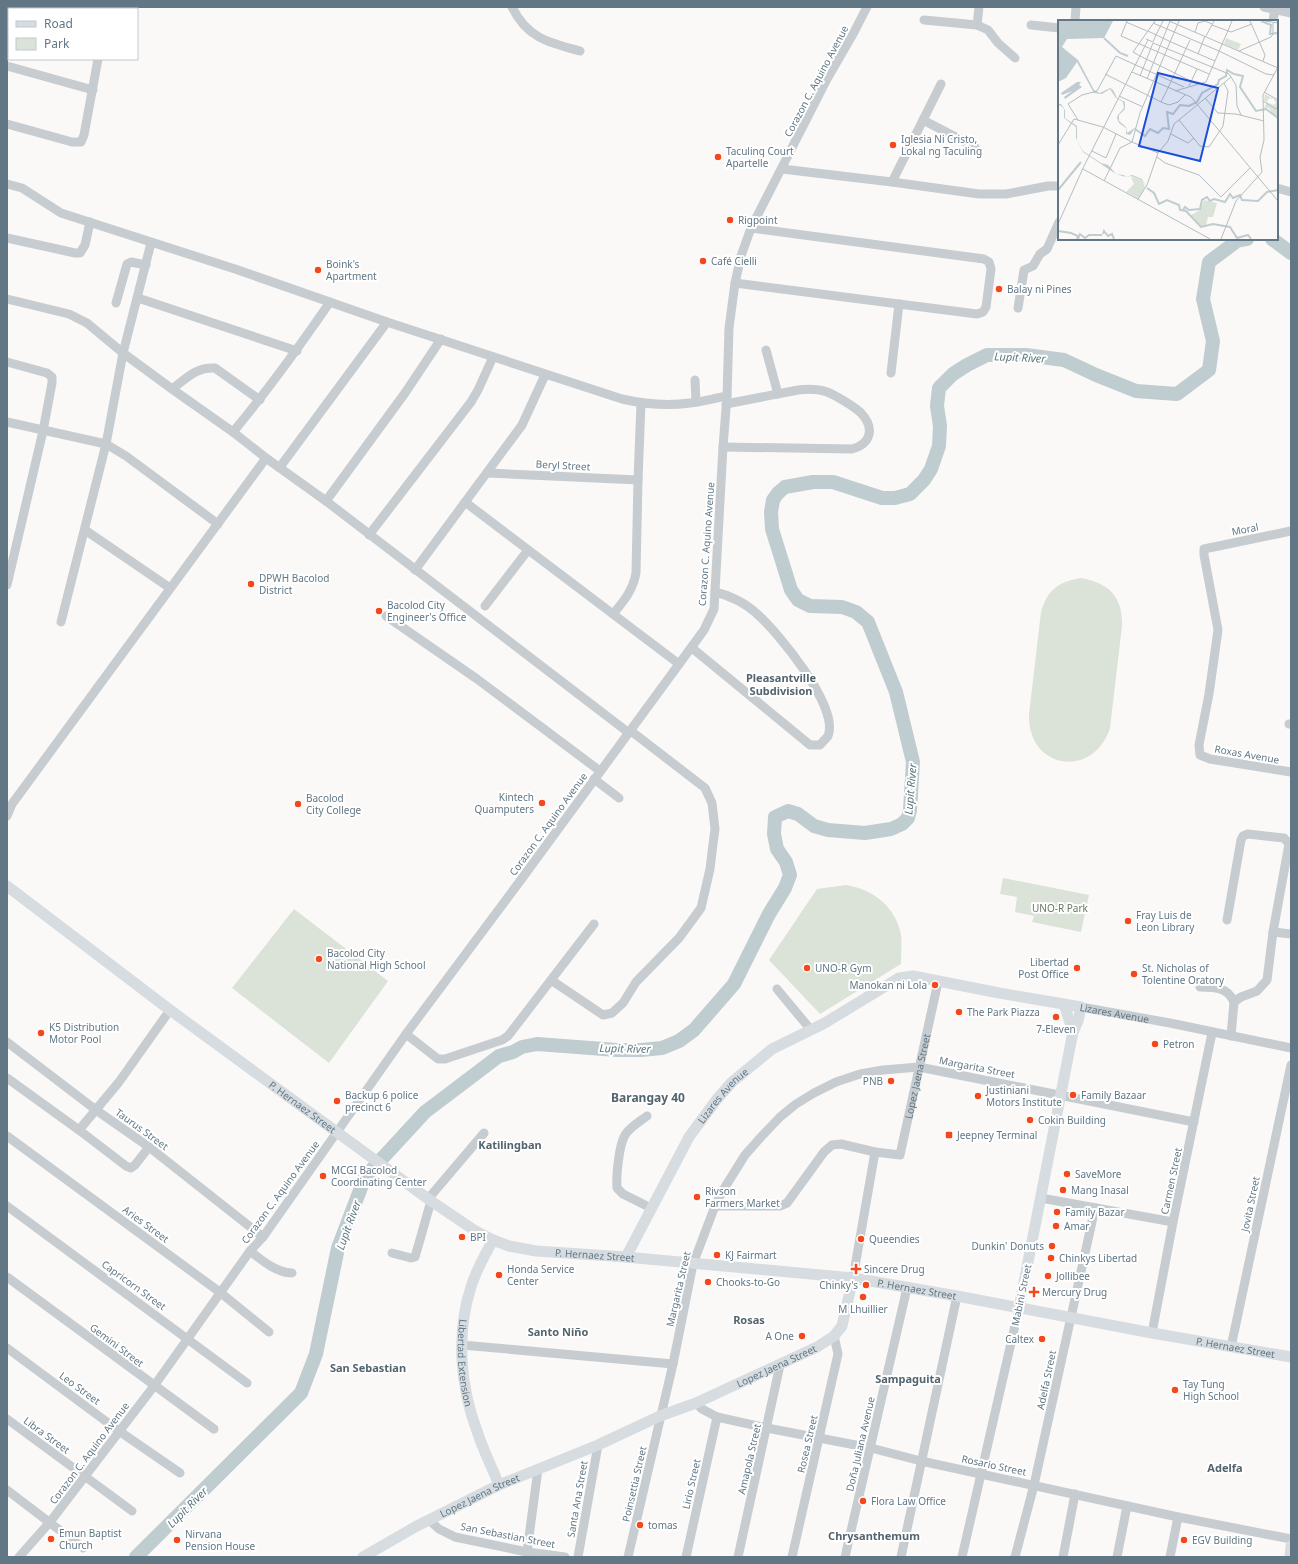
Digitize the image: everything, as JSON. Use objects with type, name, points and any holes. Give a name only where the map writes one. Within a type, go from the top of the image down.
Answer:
[{"type":"main road","name":"P. Hernaez Street","points":[[7,886],[170,1010],[430,1200],[474,1230],[509,1246],[536,1251],[626,1257],[854,1278],[1291,1357]]},
{"type":"main road","name":"Lizares Avenue","points":[[626,1257],[689,1137],[717,1099],[732,1082],[772,1049],[823,1024],[899,978],[914,976],[938,982],[1081,1007]]},
{"type":"main road","name":"Mabini Street","points":[[1064,1004],[1073,1032]]},
{"type":"main road","name":"Mabini Street","points":[[1019,1308],[1062,1095],[1073,1032],[1081,1007]]},
{"type":"main road","name":"Libertad Extension","points":[[493,1240],[471,1287],[464,1314],[462,1360],[466,1395],[476,1431],[499,1485]]},
{"type":"main road","name":"Lopez Jaena Street","points":[[363,1557],[429,1520],[499,1485],[598,1445],[660,1416],[696,1403],[780,1365],[817,1346],[834,1336],[842,1326],[854,1278]]},
{"type":"main road","points":[[1290,1557],[1291,1546]]},
{"type":"street","points":[[512,7],[523,25],[534,35],[549,42],[580,51]]},
{"type":"street","name":"Corazon C. Aquino Avenue","points":[[19,1557],[50,1522],[154,1386],[250,1251],[263,1236],[406,1034],[519,884],[594,779],[692,648],[710,619],[714,608],[727,400],[729,328],[735,283],[741,256],[752,228],[827,79],[853,34],[866,7]]},
{"type":"street","points":[[977,25],[979,7]]},
{"type":"street","points":[[1075,20],[1076,7]]},
{"type":"street","points":[[1264,7],[1291,13]]},
{"type":"street","points":[[1273,20],[1276,10]]},
{"type":"street","points":[[924,20],[977,25],[988,30],[998,43],[1015,58]]},
{"type":"street","points":[[1031,25],[1058,28]]},
{"type":"street","points":[[7,124],[72,142],[81,142],[93,90],[98,60]]},
{"type":"street","points":[[7,66],[93,90]]},
{"type":"street","points":[[892,182],[941,84]]},
{"type":"street","points":[[923,120],[976,147]]},
{"type":"street","points":[[782,169],[991,195],[1012,193],[1048,186],[1058,186]]},
{"type":"street","points":[[7,184],[22,188],[61,213],[235,269],[387,322],[622,399],[641,403],[676,404],[727,400],[808,389],[826,392],[833,395],[861,413],[867,422],[869,431],[868,439],[865,443],[860,447],[852,449],[723,447]]},
{"type":"street","points":[[1278,188],[1291,192]]},
{"type":"street","points":[[7,238],[80,253],[85,245],[90,222]]},
{"type":"street","points":[[1018,308],[1024,270],[1033,266],[1040,254],[1047,249],[1058,224]]},
{"type":"street","points":[[735,283],[977,314],[983,312],[986,307],[991,269],[989,262],[984,259],[752,228]]},
{"type":"street","points":[[61,622],[106,444],[123,353],[151,243]]},
{"type":"street","points":[[116,303],[127,264],[131,262],[146,265]]},
{"type":"street","points":[[138,298],[297,351]]},
{"type":"street","points":[[7,299],[78,318],[87,323],[123,353],[234,432],[266,458],[326,501],[630,732],[699,782],[709,794],[712,803],[715,829],[710,869],[701,908],[680,938],[636,982],[623,1003],[612,1013],[604,1015],[551,980]]},
{"type":"street","points":[[234,432],[297,351],[330,302]]},
{"type":"street","points":[[891,373],[899,304]]},
{"type":"street","points":[[280,468],[387,322]]},
{"type":"street","points":[[326,501],[406,393],[440,339]]},
{"type":"street","points":[[766,350],[778,394]]},
{"type":"street","points":[[369,535],[471,402],[493,357]]},
{"type":"street","points":[[7,362],[47,373],[52,377],[43,430],[8,574],[7,585]]},
{"type":"street","points":[[172,389],[197,370],[215,368],[260,400]]},
{"type":"street","points":[[415,570],[522,425],[545,375]]},
{"type":"street","points":[[695,380],[696,402]]},
{"type":"street","points":[[613,614],[629,594],[634,583],[636,573],[641,403]]},
{"type":"street","points":[[7,422],[106,444],[126,456],[218,524]]},
{"type":"street","points":[[7,816],[12,804],[266,458]]},
{"type":"street","name":"Beryl Street","points":[[488,473],[638,480]]},
{"type":"street","points":[[465,502],[679,664]]},
{"type":"street","points":[[85,530],[170,588]]},
{"type":"street","name":"Moral","points":[[1200,755],[1199,745],[1209,694],[1218,630],[1204,549],[1291,531]]},
{"type":"street","points":[[485,606],[528,550]]},
{"type":"street","points":[[692,648],[810,745],[820,745],[828,737],[829,727],[824,704],[802,666],[755,612],[725,594],[715,592]]},
{"type":"street","points":[[386,616],[476,679],[600,771]]},
{"type":"street","name":"Roxas Avenue","points":[[1200,755],[1210,759],[1291,772]]},
{"type":"street","points":[[594,779],[619,798]]},
{"type":"street","points":[[1227,920],[1241,840],[1243,836],[1248,834],[1284,838],[1289,844],[1273,932],[1267,980],[1257,991],[1241,997],[1234,1002]]},
{"type":"street","points":[[406,1034],[438,1058],[445,1059],[496,1042],[508,1036],[594,924]]},
{"type":"street","points":[[1273,932],[1291,934]]},
{"type":"street","name":"Lopez Jaena Street","points":[[854,1278],[875,1152],[900,1155],[938,982]]},
{"type":"street","points":[[1200,987],[1221,988],[1229,994],[1234,1002],[1231,1036]]},
{"type":"street","points":[[777,989],[811,1030]]},
{"type":"street","name":"Lizares Avenue","points":[[1081,1007],[1170,1023],[1212,1033],[1291,1048]]},
{"type":"street","points":[[79,1130],[119,1082],[170,1010]]},
{"type":"street","name":"Carmen Street","points":[[1152,1333],[1212,1033]]},
{"type":"street","name":"Taurus Street","points":[[7,1042],[96,1110],[148,1147],[263,1236]]},
{"type":"street","name":"Jovita Street","points":[[1231,1347],[1291,1065]]},
{"type":"street","name":"Margarita Street","points":[[660,1416],[673,1364],[693,1264],[715,1206],[746,1155],[780,1117],[796,1104],[814,1093],[836,1082],[860,1074],[883,1070],[919,1067],[1194,1122]]},
{"type":"street","points":[[7,1078],[126,1166],[132,1168],[148,1147]]},
{"type":"street","points":[[647,1116],[630,1128],[624,1136],[616,1177],[617,1188],[623,1194],[651,1208]]},
{"type":"street","points":[[392,1253],[411,1258],[415,1257],[430,1200],[484,1133]]},
{"type":"street","name":"Aries Street","points":[[7,1136],[221,1293],[269,1332]]},
{"type":"street","points":[[715,1206],[780,1206],[787,1203],[824,1152],[832,1145],[841,1144],[875,1152]]},
{"type":"street","points":[[1041,1198],[1173,1222]]},
{"type":"street","name":"Capricorn Street","points":[[7,1206],[247,1383]]},
{"type":"street","name":"Adelfa Street","points":[[1015,1557],[1034,1485],[1095,1208]]},
{"type":"street","points":[[250,1251],[274,1269],[292,1273]]},
{"type":"street","name":"Gemini Street","points":[[7,1277],[214,1429]]},
{"type":"street","name":"Doña Juliana Avenue","points":[[845,1557],[907,1288]]},
{"type":"street","points":[[901,1557],[956,1296]]},
{"type":"street","name":"Mabini Street","points":[[962,1557],[1019,1308]]},
{"type":"street","name":"Rosea Street","points":[[792,1557],[820,1439],[838,1354],[834,1336]]},
{"type":"street","points":[[462,1345],[673,1364]]},
{"type":"street","name":"Leo Street","points":[[7,1348],[119,1431],[180,1473]]},
{"type":"street","name":"Amapola Street","points":[[738,1557],[780,1365]]},
{"type":"street","name":"Rosario Street","points":[[696,1403],[702,1409],[717,1417],[820,1439],[871,1448],[921,1461],[1178,1517],[1291,1539]]},
{"type":"street","name":"Poinsettia Street","points":[[628,1557],[660,1416]]},
{"type":"street","name":"Lirio Street","points":[[686,1557],[717,1417]]},
{"type":"street","name":"Libra Street","points":[[7,1419],[132,1511]]},
{"type":"street","name":"Santa Ana Street","points":[[578,1557],[598,1445]]},
{"type":"street","points":[[527,1552],[538,1469]]},
{"type":"street","points":[[7,1490],[83,1548]]},
{"type":"street","points":[[1063,1557],[1075,1494]]},
{"type":"street","points":[[1116,1557],[1127,1506]]},
{"type":"street","points":[[1170,1557],[1178,1517]]},
{"type":"street","name":"San Sebastian Street","points":[[429,1520],[439,1529],[455,1537],[527,1552],[565,1557]]},
{"type":"green space","points":[[1081,578],[1091,580],[1107,588],[1112,593],[1117,599],[1120,607],[1122,626],[1110,728],[1102,745],[1090,755],[1076,761],[1062,761],[1049,756],[1038,747],[1031,733],[1029,714],[1041,612],[1044,604],[1051,592],[1060,584]]},
{"type":"green space","name":"UNO-R Park","points":[[1003,878],[1089,895],[1081,932],[1032,922],[1034,916],[1015,912],[1017,897],[1000,894]]},
{"type":"green space","points":[[846,885],[856,887],[874,895],[889,908],[898,925],[901,935],[901,964],[820,1014],[769,960],[817,889]]},
{"type":"green space","points":[[294,909],[388,981],[329,1063],[232,988]]},
{"type":"waterway","name":"Lupit River","points":[[136,1557],[301,1393],[316,1354],[338,1248],[365,1177],[425,1112],[499,1056],[513,1052],[522,1047],[537,1044],[617,1050],[641,1050],[662,1048],[679,1041],[694,1030],[734,984],[769,914],[785,888],[790,875],[786,862],[777,849],[774,834],[775,817],[788,811],[798,814],[814,826],[828,830],[865,833],[891,829],[902,824],[908,818],[910,810],[913,762],[896,692],[868,622],[856,612],[842,607],[810,606],[798,600],[791,590],[772,529],[771,512],[773,500],[778,493],[785,487],[813,482],[833,482],[882,498],[895,498],[910,494],[924,480],[931,469],[939,446],[940,426],[937,406],[939,388],[953,374],[987,355],[1026,355],[1064,360],[1136,391],[1177,394],[1209,370],[1213,341],[1203,299],[1209,262],[1237,241],[1242,240]]},
{"type":"waterway","name":"Lupit River","points":[[1273,240],[1291,253]]},
{"type":"place","name":"Iglesia Ni Cristo, Lokal ng Taculing","points":[[893,145]]},
{"type":"place","name":"Taculing Court Apartelle","points":[[718,157]]},
{"type":"place","name":"Rigpoint","points":[[730,220]]},
{"type":"place","name":"Café Cielli","points":[[703,261]]},
{"type":"place","name":"Boink's Apartment","points":[[318,270]]},
{"type":"place","name":"Balay ni Pines","points":[[999,289]]},
{"type":"place","name":"DPWH Bacolod District","points":[[251,584]]},
{"type":"place","name":"Bacolod City Engineer's Office","points":[[379,611]]},
{"type":"place","name":"Kintech Quamputers","points":[[542,803]]},
{"type":"place","name":"Bacolod City College","points":[[298,804]]},
{"type":"place","name":"Fray Luis de Leon Library","points":[[1128,921]]},
{"type":"place","name":"Bacolod City National High School","points":[[319,959]]},
{"type":"place","name":"UNO-R Gym","points":[[807,968]]},
{"type":"place","name":"Libertad Post Office","points":[[1077,968]]},
{"type":"place","name":"St. Nicholas of Tolentine Oratory","points":[[1134,974]]},
{"type":"place","name":"Manokan ni Lola","points":[[935,985]]},
{"type":"place","name":"The Park Piazza","points":[[959,1012]]},
{"type":"place","name":"7-Eleven","points":[[1056,1017]]},
{"type":"place","name":"K5 Distribution Motor Pool","points":[[41,1033]]},
{"type":"place","name":"Petron","points":[[1155,1044]]},
{"type":"place","name":"PNB","points":[[891,1081]]},
{"type":"place","name":"Family Bazaar","points":[[1073,1095]]},
{"type":"place","name":"Justiniani Motors Institute","points":[[978,1096]]},
{"type":"place","name":"Backup 6 police precinct 6","points":[[337,1101]]},
{"type":"place","name":"Cokin Building","points":[[1030,1120]]},
{"type":"place","name":"Jeepney Terminal","points":[[949,1135]]},
{"type":"place","name":"SaveMore","points":[[1067,1174]]},
{"type":"place","name":"MCGI Bacolod Coordinating Center","points":[[323,1176]]},
{"type":"place","name":"Mang Inasal","points":[[1063,1190]]},
{"type":"place","name":"Rivson Farmers Market","points":[[697,1197]]},
{"type":"place","name":"Family Bazar","points":[[1057,1212]]},
{"type":"place","name":"Amar","points":[[1056,1226]]},
{"type":"place","name":"BPI","points":[[462,1237]]},
{"type":"place","name":"Queendies","points":[[861,1239]]},
{"type":"place","name":"Dunkin' Donuts","points":[[1052,1246]]},
{"type":"place","name":"KJ Fairmart","points":[[717,1255]]},
{"type":"place","name":"Chinkys Libertad","points":[[1051,1258]]},
{"type":"place","name":"Sincere Drug","points":[[856,1269]]},
{"type":"place","name":"Honda Service Center","points":[[499,1275]]},
{"type":"place","name":"Jollibee","points":[[1048,1276]]},
{"type":"place","name":"Chooks-to-Go","points":[[708,1282]]},
{"type":"place","name":"Chinky's","points":[[866,1285]]},
{"type":"place","name":"Mercury Drug","points":[[1034,1292]]},
{"type":"place","name":"M Lhuillier","points":[[863,1297]]},
{"type":"place","name":"A One","points":[[802,1336]]},
{"type":"place","name":"Caltex","points":[[1042,1339]]},
{"type":"place","name":"Tay Tung High School","points":[[1175,1390]]},
{"type":"place","name":"Flora Law Office","points":[[863,1501]]},
{"type":"place","name":"tomas","points":[[640,1525]]},
{"type":"place","name":"Emun Baptist Church","points":[[51,1539]]},
{"type":"place","name":"Nirvana Pension House","points":[[177,1540]]},
{"type":"place","name":"EGV Building","points":[[1184,1540]]},
{"type":"district","name":"Pleasantville Subdivision","points":[[781,683]]},
{"type":"district","name":"Barangay 40","points":[[648,1097]]},
{"type":"district","name":"Katilingban","points":[[510,1144]]},
{"type":"district","name":"Rosas","points":[[749,1319]]},
{"type":"district","name":"Santo Niño","points":[[558,1331]]},
{"type":"district","name":"San Sebastian","points":[[368,1367]]},
{"type":"district","name":"Sampaguita","points":[[908,1378]]},
{"type":"district","name":"Adelfa","points":[[1225,1467]]},
{"type":"district","name":"Chrysanthemum","points":[[874,1535]]}]
